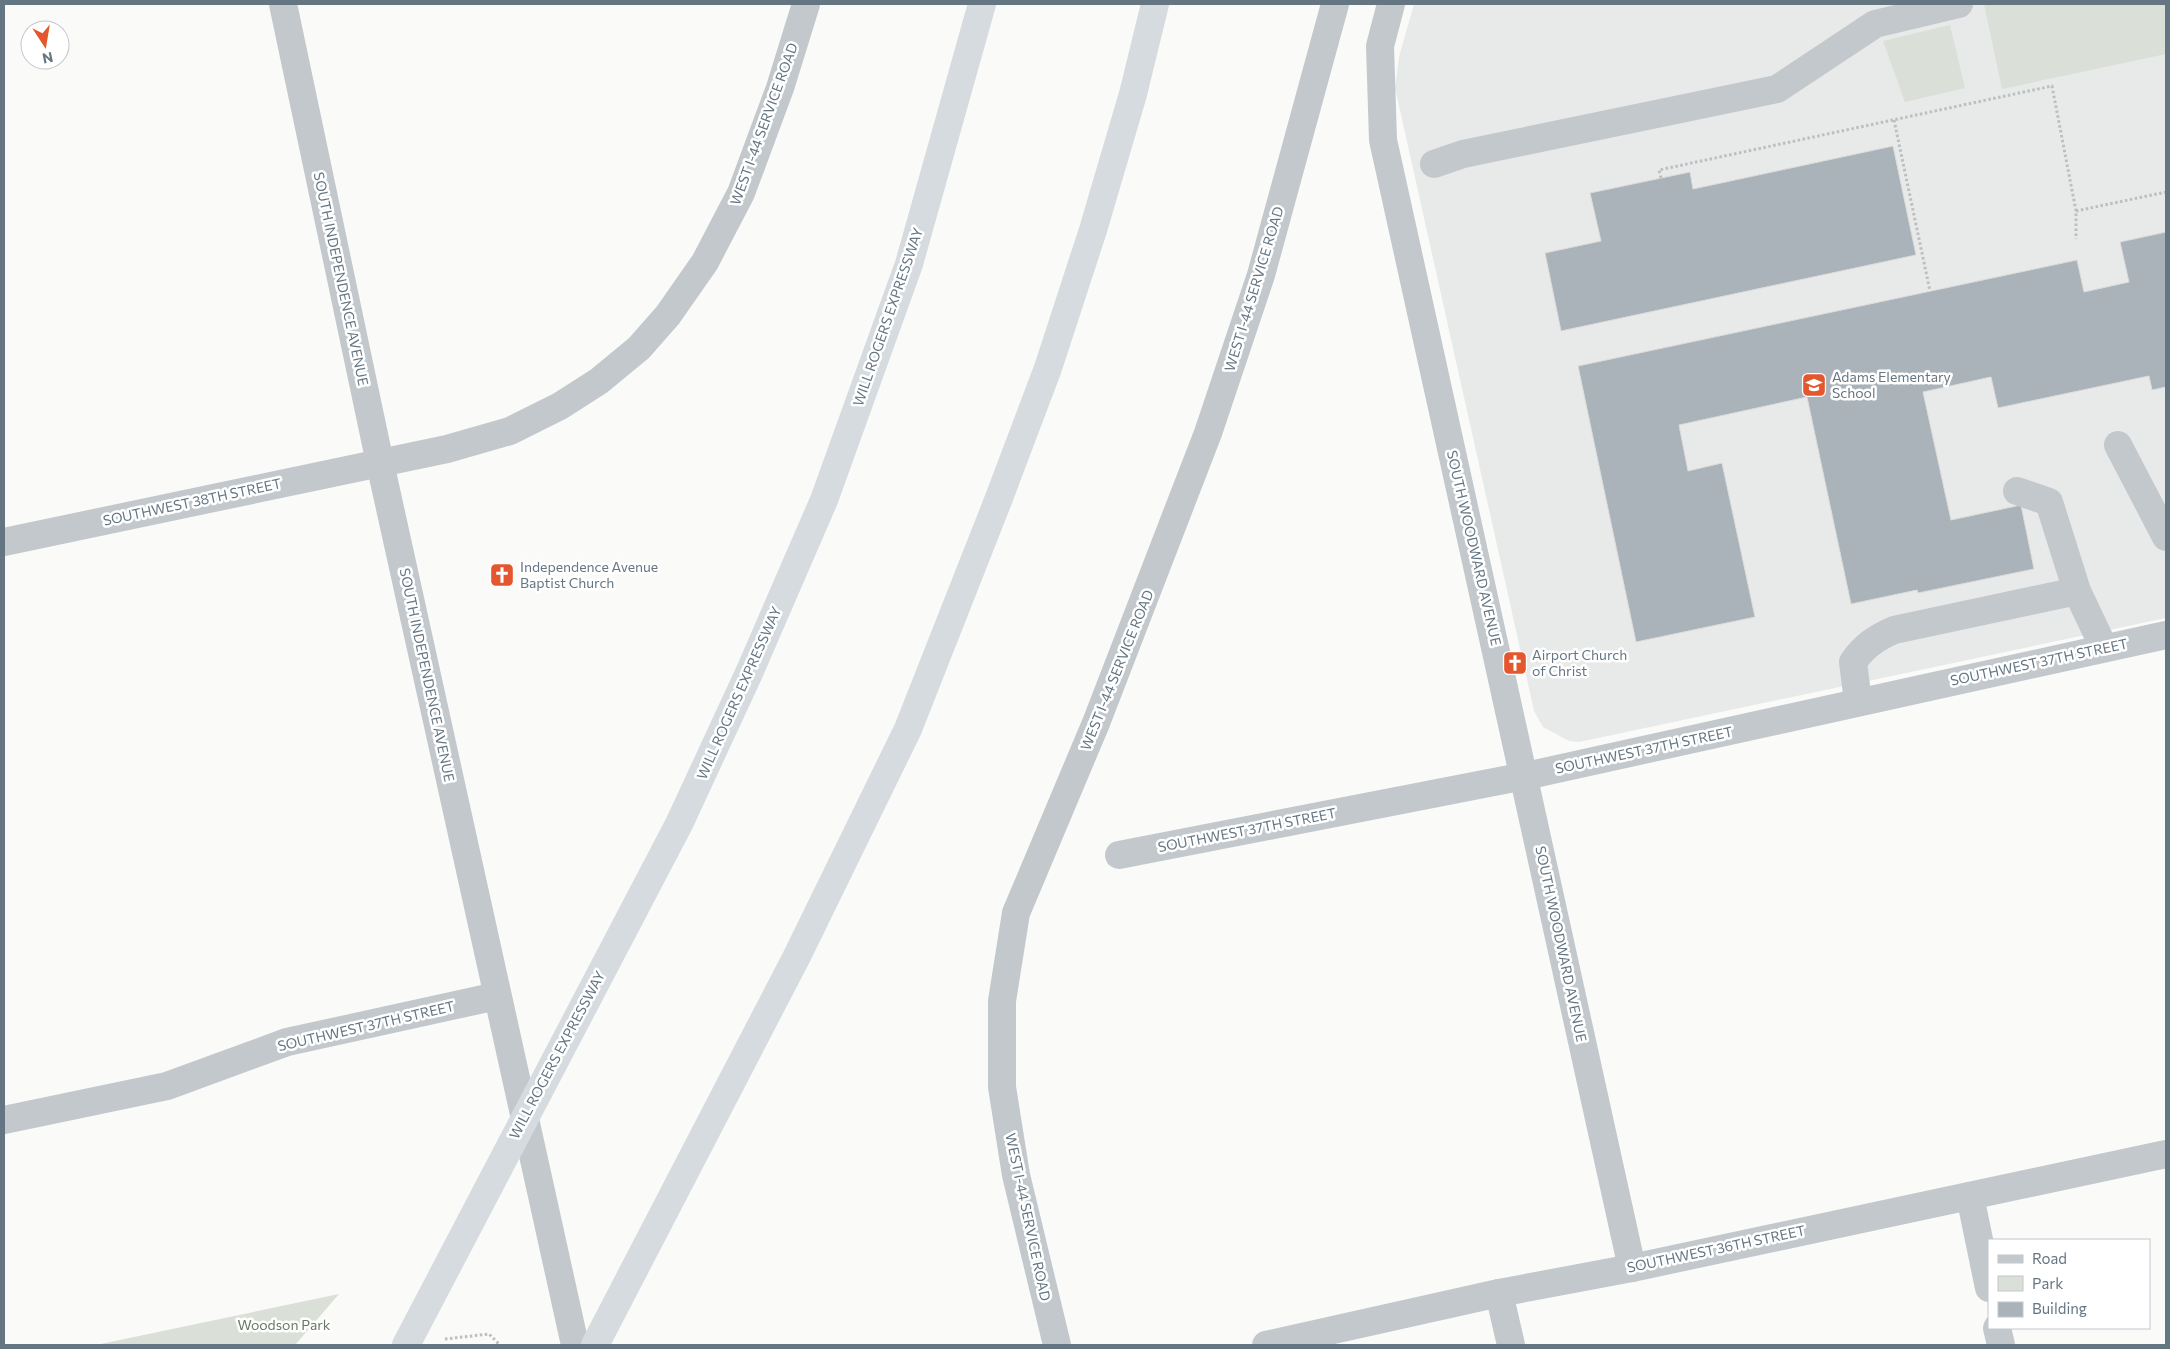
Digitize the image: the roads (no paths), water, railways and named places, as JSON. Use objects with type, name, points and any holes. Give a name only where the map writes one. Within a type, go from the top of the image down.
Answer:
[{"type":"highway","name":"WILL ROGERS EXPRESSWAY","points":[[406,1345],[678,824],[750,673],[824,500],[909,264],[982,4]]},
{"type":"highway","points":[[595,1345],[797,956],[908,729],[996,507],[1048,368],[1093,230],[1133,94],[1155,4]]},
{"type":"highway","points":[[1133,94],[1174,4]]},
{"type":"street","name":"SOUTH INDEPENDENCE AVENUE","points":[[283,4],[380,463],[575,1345]]},
{"type":"street","name":"WEST I-44 SERVICE ROAD","points":[[380,463],[447,449],[510,431],[560,406],[599,381],[639,348],[668,316],[705,262],[741,193],[780,88],[806,4]]},
{"type":"street","name":"WEST I-44 SERVICE ROAD","points":[[1057,1345],[1016,1175],[1002,1087],[1002,1002],[1016,913],[1104,704],[1208,433],[1261,275],[1334,4]]},
{"type":"street","name":"SOUTH WOODWARD AVENUE","points":[[1391,4],[1380,46],[1383,140],[1525,776],[1632,1268]]},
{"type":"street","points":[[1434,164],[1463,154],[1776,89],[1875,24],[1959,4]]},
{"type":"street","points":[[2118,445],[2166,537]]},
{"type":"street","name":"SOUTHWEST 38TH STREET","points":[[4,542],[380,463]]},
{"type":"street","points":[[2017,490],[2049,502],[2077,591],[2104,648]]},
{"type":"street","points":[[1858,702],[1853,662],[1862,649],[1876,638],[1894,630],[2077,591]]},
{"type":"street","name":"SOUTHWEST 37TH STREET","points":[[1119,855],[1525,776],[2166,634]]},
{"type":"street","name":"SOUTHWEST 37TH STREET","points":[[4,1120],[167,1086],[287,1042],[497,996]]},
{"type":"street","name":"SOUTHWEST 36TH STREET","points":[[1266,1345],[1499,1293],[1632,1268],[2166,1154]]},
{"type":"street","points":[[1970,1196],[1988,1283]]},
{"type":"street","points":[[1499,1293],[1511,1345]]},
{"type":"street","points":[[1997,1329],[2001,1345]]},
{"type":"place","name":"Adams Elementary School","points":[[1814,385]]},
{"type":"place","name":"Independence Avenue Baptist Church","points":[[502,575]]},
{"type":"place","name":"Airport Church of Christ","points":[[1515,663]]},
{"type":"park label","name":"Woodson Park","points":[[284,1325]]}]
